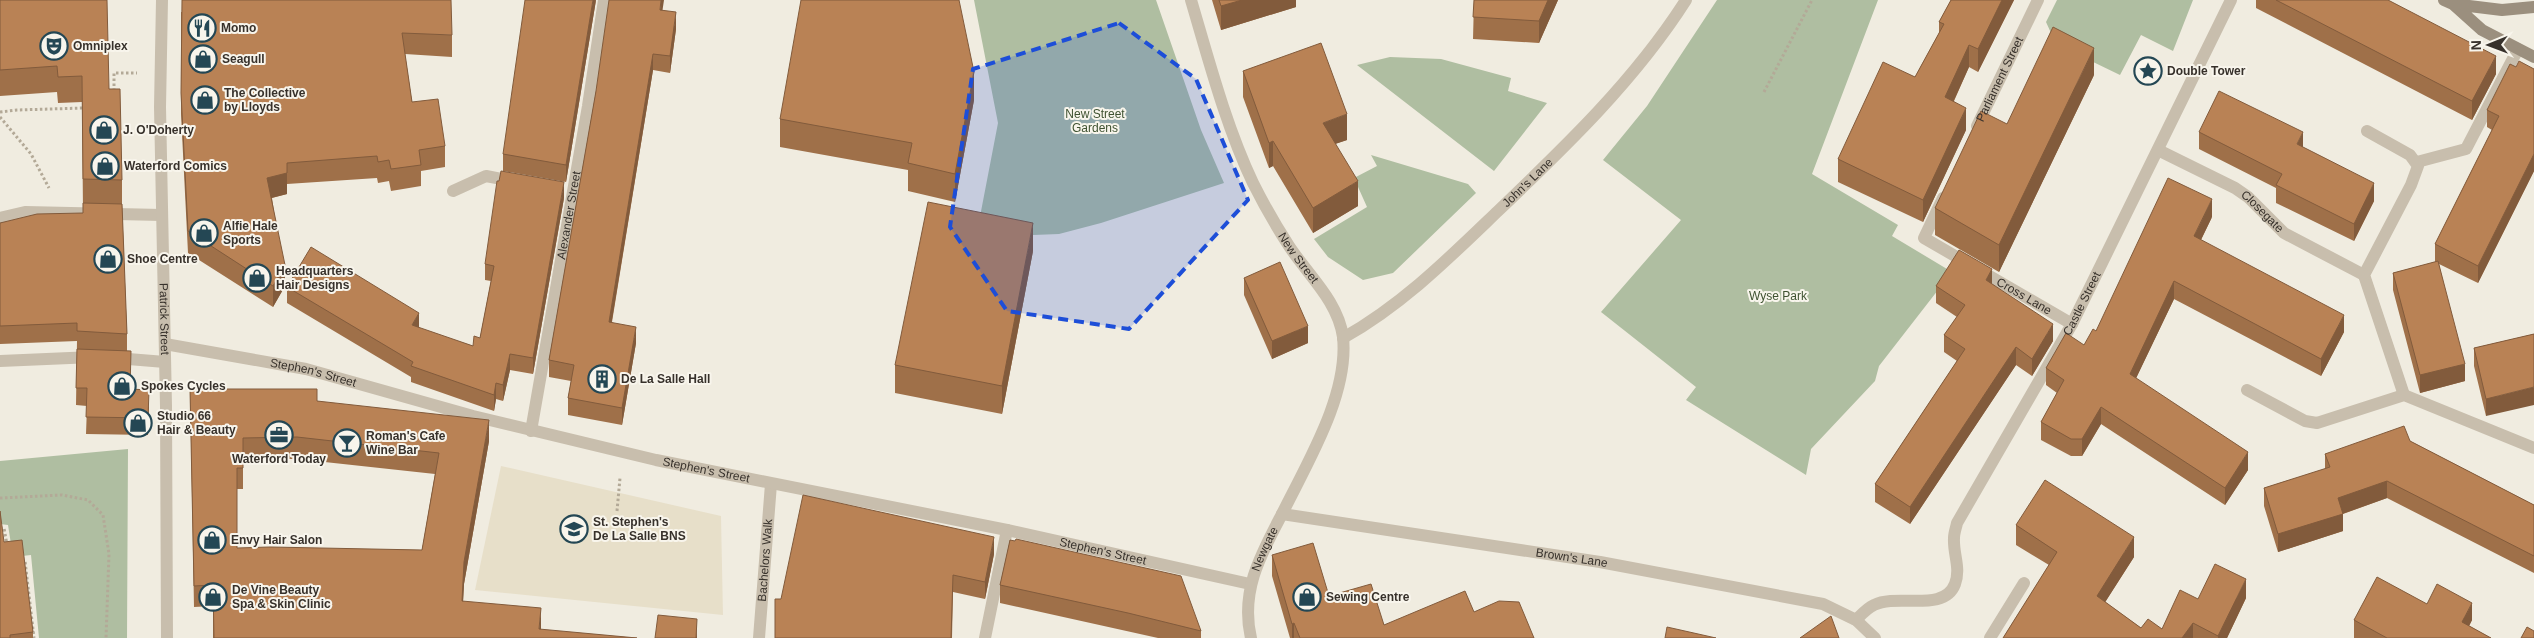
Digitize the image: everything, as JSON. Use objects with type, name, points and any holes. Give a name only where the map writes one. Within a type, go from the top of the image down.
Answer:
[{"type":"main road","points":[[2448,2],[2502,10],[2534,7]]},
{"type":"main road","points":[[2448,2],[2482,30],[2534,58]]},
{"type":"street","name":"Patrick Street","points":[[162,0],[160,72],[166,362],[167,638]]},
{"type":"street","name":"Alexander Street","points":[[531,431],[568,190],[604,0]]},
{"type":"street","name":"New Street","points":[[1192,0],[1222,101],[1253,182],[1288,245],[1335,310],[1343,338],[1342,368],[1335,398],[1321,433],[1282,514]]},
{"type":"street","name":"John's Lane","points":[[1343,338],[1379,316],[1416,287],[1539,172],[1612,97],[1658,40],[1686,0]]},
{"type":"street","name":"Parliament Street","points":[[1970,141],[2038,0]]},
{"type":"street","name":"Castle Street","points":[[1856,620],[1874,605],[1896,600],[1938,600],[1948,595],[1955,585],[1958,571],[1954,539],[1957,523],[2072,324],[2231,0]]},
{"type":"street","points":[[2417,162],[2466,149],[2518,49]]},
{"type":"street","points":[[2367,131],[2404,151],[2417,162],[2417,171],[2411,185],[2364,276],[2404,395]]},
{"type":"street","name":"Closegate","points":[[2158,150],[2235,188],[2248,197],[2284,233],[2364,276]]},
{"type":"street","points":[[454,191],[486,176],[534,184]]},
{"type":"street","name":"Cross Lane","points":[[1949,185],[1924,238],[2072,324]]},
{"type":"street","points":[[0,218],[25,212],[162,215]]},
{"type":"street","name":"Stephen's Street","points":[[165,344],[306,369],[531,431],[770,484],[1007,530],[1250,584]]},
{"type":"street","points":[[0,361],[66,357],[166,362]]},
{"type":"street","points":[[2247,390],[2305,420],[2317,423],[2404,395],[2534,448]]},
{"type":"street","name":"Bachelors Walk","points":[[759,638],[770,484]]},
{"type":"street","name":"Brown's Lane","points":[[1282,514],[1610,564],[1823,604],[1856,620],[1875,638]]},
{"type":"street","name":"Newgate","points":[[1250,638],[1247,606],[1250,584],[1258,562],[1282,514]]},
{"type":"street","points":[[984,638],[1007,530]]},
{"type":"street","points":[[1990,638],[2024,583]]},
{"type":"path","points":[[1764,92],[1812,0]]},
{"type":"path","points":[[114,99],[114,73],[160,72]]},
{"type":"path","points":[[0,112],[85,108]]},
{"type":"path","points":[[0,117],[31,154],[58,212]]},
{"type":"path","points":[[617,511],[619,493]]},
{"type":"path","points":[[0,498],[62,495],[88,500],[104,515],[109,554],[106,638]]},
{"type":"path","points":[[0,528],[4,528],[8,554]]},
{"type":"path","points":[[18,562],[25,561],[34,638]]},
{"type":"highlighted area","points":[[1119,23],[1196,79],[1248,200],[1129,329],[1007,311],[950,227],[973,69]]},
{"type":"green space","name":"New Street Gardens","points":[[974,0],[1156,0],[1201,130],[1224,183],[1101,223],[1059,234],[1033,235],[978,227],[998,123]]},
{"type":"green space","name":"Wyse Park","points":[[1717,0],[1878,0],[1812,174],[1898,225],[1892,236],[1952,272],[1879,366],[1875,381],[1811,449],[1806,475],[1686,400],[1696,387],[1601,312],[1681,220],[1603,160],[1647,106]]},
{"type":"green space","points":[[2057,0],[2193,0],[2173,51],[2141,35],[2120,75],[2056,44],[2046,22]]},
{"type":"green space","points":[[1390,57],[1441,59],[1511,78],[1508,91],[1547,103],[1494,171],[1357,65]]},
{"type":"green space","points":[[1371,155],[1468,184],[1476,193],[1393,273],[1363,280],[1328,257],[1314,239],[1367,207],[1354,178],[1377,166]]},
{"type":"green space","points":[[128,449],[127,638],[39,638],[31,555],[13,557],[8,525],[0,524],[0,461]]},
{"type":"shaded area","points":[[501,466],[721,516],[723,615],[475,590]]},
{"type":"building","name":"Omniplex","points":[[0,0],[107,0],[109,89],[120,89],[122,180],[83,179],[82,76],[58,77],[57,66],[0,70]]},
{"type":"building","points":[[182,0],[451,0],[452,35],[402,33],[412,102],[438,99],[445,146],[419,150],[421,165],[391,169],[389,160],[378,162],[377,156],[287,163],[287,173],[267,178],[285,265],[273,286],[188,231],[181,93]]},
{"type":"building","points":[[525,0],[593,0],[566,165],[503,154]]},
{"type":"building","points":[[609,0],[661,0],[660,10],[676,12],[670,56],[653,54],[609,322],[636,327],[622,408],[568,398],[574,365],[549,360],[596,91]]},
{"type":"building","points":[[801,0],[959,0],[974,72],[955,174],[908,163],[912,143],[780,119]]},
{"type":"building","points":[[1219,0],[1242,0],[1221,6]]},
{"type":"building","points":[[1474,0],[1548,0],[1539,21],[1473,17]]},
{"type":"building","points":[[1951,0],[2002,0],[1978,49],[1969,45],[1945,97],[1966,108],[1923,200],[1838,159],[1883,62],[1915,77],[1944,24],[1939,22]]},
{"type":"building","points":[[2276,0],[2388,0],[2496,56],[2472,101]]},
{"type":"building","points":[[2053,27],[2094,48],[1999,245],[1935,208],[1981,111],[2007,124]]},
{"type":"building","points":[[1321,43],[1347,114],[1323,123],[1358,181],[1313,208],[1273,141],[1269,143],[1243,71]]},
{"type":"building","points":[[2519,61],[2534,69],[2534,154],[2478,266],[2435,244],[2499,116],[2487,110],[2510,64],[2516,67]]},
{"type":"building","points":[[2219,91],[2303,132],[2297,144],[2374,183],[2354,224],[2276,185],[2282,174],[2199,132]]},
{"type":"building","points":[[501,171],[564,182],[533,358],[510,354],[503,385],[496,383],[494,395],[411,366],[413,362],[287,287],[311,247],[419,313],[412,325],[473,346],[474,336],[480,338],[494,266],[485,264],[497,181],[499,181]]},
{"type":"building","points":[[2168,178],[2212,199],[2194,236],[2344,315],[2321,359],[2174,281],[2130,374],[2248,452],[2225,488],[2101,407],[2082,439],[2071,439],[2041,422],[2064,380],[2046,368],[2066,333],[2084,345],[2093,329],[2096,331]]},
{"type":"building","points":[[928,202],[1033,223],[1002,386],[895,365]]},
{"type":"building","points":[[83,203],[122,204],[127,334],[77,331],[77,323],[0,326],[0,223],[37,214],[83,213]]},
{"type":"building","points":[[1959,250],[1992,269],[1986,280],[2053,324],[2032,359],[2016,347],[1910,507],[1875,484],[1965,349],[1944,335],[1965,305],[1936,286]]},
{"type":"building","points":[[2438,261],[2465,364],[2420,375],[2393,273]]},
{"type":"building","points":[[1280,262],[1308,326],[1272,341],[1244,278]]},
{"type":"building","points":[[2534,334],[2534,387],[2486,399],[2474,348]]},
{"type":"building","points":[[77,349],[131,351],[130,389],[149,390],[148,418],[86,417],[87,388],[76,388]]},
{"type":"building","points":[[190,389],[317,389],[317,401],[489,420],[464,562],[462,601],[541,608],[539,629],[637,638],[214,638],[213,585],[194,586]],"holes":[[[297,437],[439,453],[422,550],[237,548],[237,468],[243,468],[243,438]]]},
{"type":"building","points":[[2404,426],[2410,441],[2534,505],[2534,556],[2387,481],[2338,498],[2343,514],[2278,534],[2264,488],[2330,467],[2325,454]]},
{"type":"building","points":[[2045,480],[2134,537],[2097,596],[2141,628],[2148,619],[2162,629],[2180,590],[2198,599],[2215,564],[2246,579],[2218,636],[2193,623],[2182,638],[2003,638],[2057,552],[2016,525]]},
{"type":"building","points":[[803,495],[994,537],[985,582],[953,575],[951,638],[775,638],[775,599],[781,599]]},
{"type":"building","points":[[0,511],[4,542],[22,540],[33,632],[10,635],[10,638],[0,638]]},
{"type":"building","points":[[1016,539],[1181,576],[1201,631],[1000,585],[1010,540],[1015,541]]},
{"type":"building","points":[[1313,543],[1329,596],[1371,584],[1384,625],[1465,591],[1474,612],[1499,601],[1519,602],[1534,638],[1300,638],[1294,623],[1292,624],[1272,555]]},
{"type":"building","points":[[2377,577],[2427,604],[2437,584],[2472,603],[2462,622],[2491,638],[2387,638],[2354,620]]},
{"type":"building","points":[[658,615],[697,619],[696,638],[655,638]]},
{"type":"building","points":[[1831,616],[1839,638],[1800,638]]},
{"type":"building","points":[[1667,627],[1716,638],[1665,638]]},
{"type":"building","points":[[2527,627],[2534,631],[2534,638],[2521,638]]},
{"type":"place","name":"Momo","points":[[202,28]]},
{"type":"place","name":"Omniplex","points":[[54,46]]},
{"type":"place","name":"Seagull","points":[[203,59]]},
{"type":"place","name":"Double Tower","points":[[2148,71]]},
{"type":"place","name":"The Collective by Lloyds","points":[[205,100]]},
{"type":"place","name":"J. O'Doherty","points":[[104,130]]},
{"type":"place","name":"Waterford Comics","points":[[105,166]]},
{"type":"place","name":"Alfie Hale Sports","points":[[204,233]]},
{"type":"place","name":"Shoe Centre","points":[[108,259]]},
{"type":"place","name":"Headquarters Hair Designs","points":[[257,278]]},
{"type":"place","name":"De La Salle Hall","points":[[602,379]]},
{"type":"place","name":"Spokes Cycles","points":[[122,386]]},
{"type":"place","name":"Studio 66 Hair & Beauty","points":[[138,423]]},
{"type":"place","name":"Waterford Today","points":[[279,435]]},
{"type":"place","name":"Roman's Cafe Wine Bar","points":[[347,443]]},
{"type":"place","name":"St. Stephen's De La Salle BNS","points":[[574,529]]},
{"type":"place","name":"Envy Hair Salon","points":[[212,540]]},
{"type":"place","name":"De Vine Beauty Spa & Skin Clinic","points":[[213,597]]},
{"type":"place","name":"Sewing Centre","points":[[1307,597]]}]
